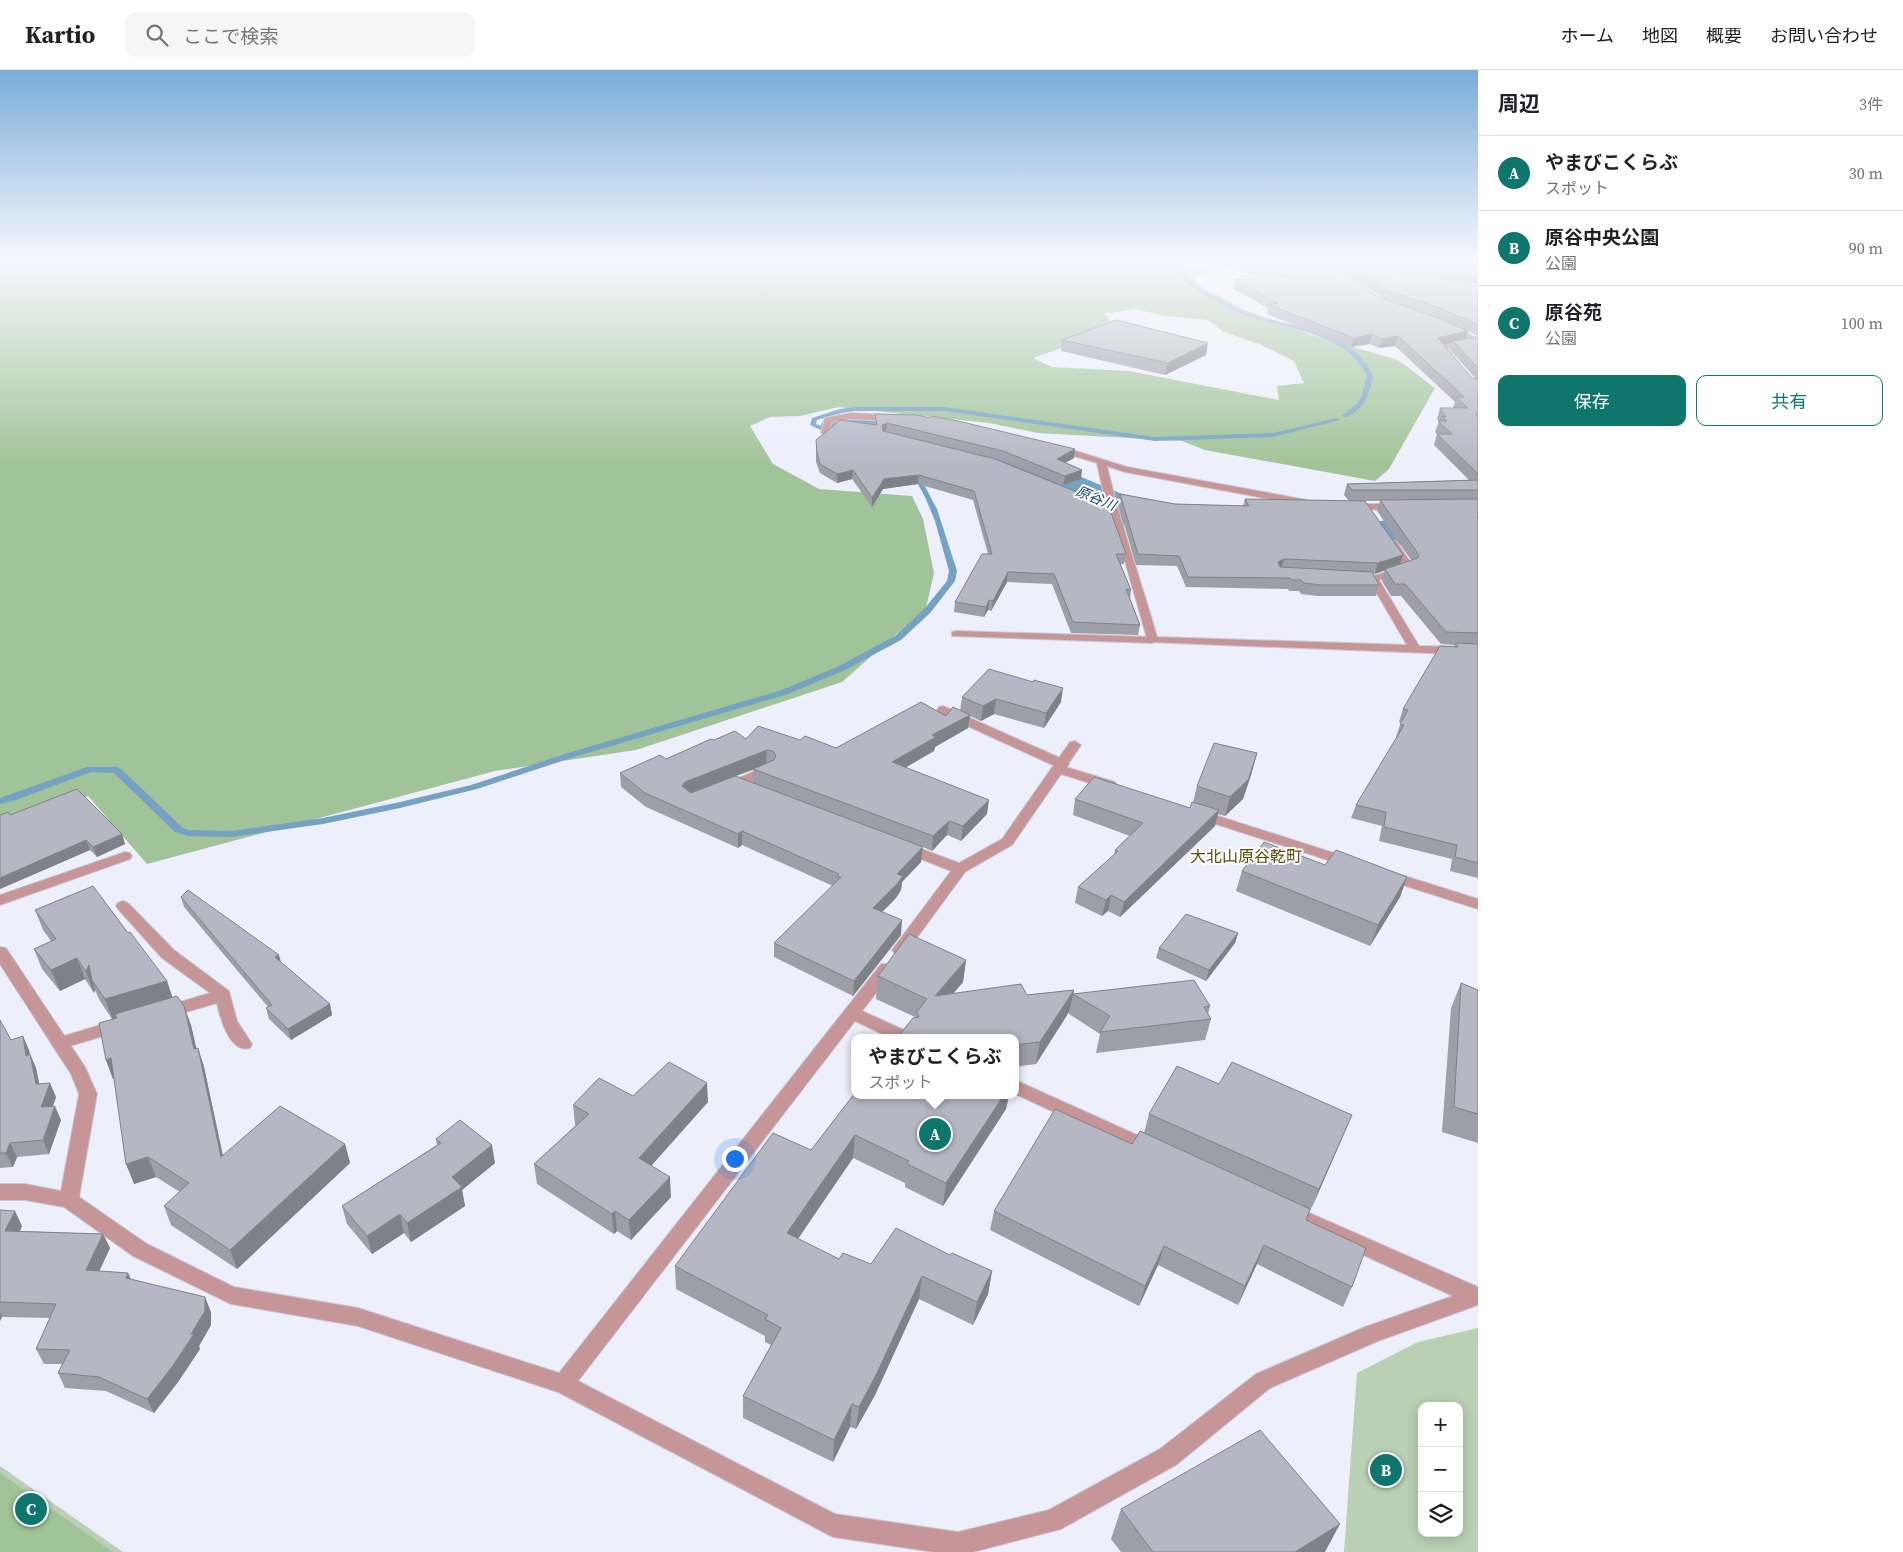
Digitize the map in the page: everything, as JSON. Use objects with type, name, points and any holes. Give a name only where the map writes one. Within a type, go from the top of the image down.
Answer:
[{"type":"street","points":[[1452,329],[1478,341]]},
{"type":"street","points":[[1454,362],[1441,347],[1478,341]]},
{"type":"street","points":[[825,433],[828,420],[851,416],[897,418]]},
{"type":"street","points":[[1044,444],[1125,468],[1313,504]]},
{"type":"street","points":[[1101,461],[1113,514],[1128,554],[1152,640],[1478,651]]},
{"type":"street","points":[[1340,506],[1407,506]]},
{"type":"street","points":[[1098,507],[1113,514]]},
{"type":"street","points":[[1367,507],[1378,522]]},
{"type":"street","points":[[1388,537],[1409,568],[1368,578],[1415,648]]},
{"type":"street","points":[[943,710],[1060,766],[1123,790]]},
{"type":"street","points":[[563,1384],[854,1014],[960,869],[1007,842],[1075,744]]},
{"type":"street","points":[[737,784],[755,791]]},
{"type":"street","points":[[1189,811],[1478,904]]},
{"type":"street","points":[[895,844],[960,869]]},
{"type":"street","points":[[0,900],[124,856]]},
{"type":"street","points":[[123,906],[168,954],[223,995],[229,1022],[244,1044]]},
{"type":"street","points":[[0,952],[79,1072],[88,1094],[69,1200]]},
{"type":"street","points":[[151,1016],[223,995]]},
{"type":"street","points":[[854,1014],[898,1034]]},
{"type":"street","points":[[60,1043],[132,1022]]},
{"type":"street","points":[[1019,1089],[1168,1157]]},
{"type":"street","points":[[0,1192],[24,1192],[69,1200],[140,1250],[231,1295],[358,1317],[563,1384],[833,1525],[958,1544],[1053,1521],[1168,1457],[1263,1381],[1372,1334],[1476,1296]]},
{"type":"street","points":[[1276,1206],[1476,1296]]},
{"type":"lane","points":[[956,634],[1152,640]]},
{"type":"lane","points":[[718,791],[767,770]]},
{"type":"green space","points":[[0,329],[1115,329],[1033,358],[1052,367],[1129,371],[1279,400],[1277,386],[1304,383],[1294,361],[1259,344],[1220,329],[1296,329],[1398,360],[1435,388],[1389,469],[1375,481],[1205,450],[1182,441],[1038,433],[989,423],[838,407],[800,416],[770,417],[750,426],[773,464],[819,489],[912,496],[923,519],[934,573],[926,608],[842,682],[636,750],[495,771],[147,864],[88,796],[7,824],[0,820]]},
{"type":"green space","points":[[1478,1328],[1478,1552],[1344,1552],[1357,1373],[1418,1342]]},
{"type":"green space","points":[[0,1466],[123,1552],[0,1552]]},
{"type":"green space","points":[[0,1473],[113,1552],[0,1552]]},
{"type":"building","points":[[1091,329],[1153,329],[1208,343],[1168,363],[1062,340]]},
{"type":"building","points":[[1331,329],[1464,329],[1468,331],[1438,338],[1472,378],[1478,379],[1478,412],[1476,414],[1478,418],[1478,474],[1437,434],[1452,434],[1438,421],[1447,421],[1442,417],[1446,417],[1440,408],[1468,408],[1456,397],[1464,397],[1398,336],[1382,339],[1372,334],[1354,338]]},
{"type":"building","points":[[1478,337],[1478,368],[1453,341]]},
{"type":"building","points":[[875,414],[917,415],[930,418],[932,416],[1075,449],[1057,459],[1082,470],[1065,476],[1003,451],[887,423],[882,425],[883,431],[995,459],[1109,507],[1126,554],[1116,554],[1131,590],[1126,589],[1140,625],[1073,622],[1054,574],[1008,572],[993,601],[989,600],[986,607],[955,602],[982,554],[992,554],[974,491],[919,475],[884,479],[872,498],[853,470],[837,474],[820,464],[816,440],[840,420],[877,425]]},
{"type":"building","points":[[1478,480],[1478,490],[1352,490],[1347,484]]},
{"type":"building","points":[[1120,494],[1175,504],[1249,506],[1245,499],[1365,501],[1403,555],[1378,563],[1284,559],[1278,562],[1280,567],[1372,572],[1379,585],[1321,585],[1304,583],[1301,580],[1292,580],[1290,578],[1188,577],[1179,556],[1138,554]]},
{"type":"building","points":[[1478,499],[1478,633],[1446,632],[1405,584],[1395,584],[1385,569],[1418,558],[1419,555],[1380,500]]},
{"type":"building","points":[[1455,643],[1478,644],[1478,863],[1455,857],[1457,845],[1384,827],[1386,812],[1356,805],[1404,725],[1400,724],[1408,710],[1403,709],[1440,646],[1458,647]]},
{"type":"building","points":[[989,669],[1033,682],[1034,680],[1063,688],[1046,713],[996,699],[983,706],[962,697]]},
{"type":"building","points":[[921,702],[946,716],[953,707],[970,715],[932,735],[936,737],[892,762],[989,800],[963,826],[949,821],[933,836],[753,769],[774,760],[776,755],[773,751],[767,750],[685,782],[682,786],[691,793],[735,776],[923,847],[897,874],[903,876],[897,884],[873,908],[902,920],[854,981],[774,943],[841,877],[837,876],[839,874],[742,831],[738,834],[645,793],[620,773],[660,755],[666,759],[711,739],[714,740],[735,731],[746,739],[758,726],[800,740],[805,736],[836,748]]},
{"type":"building","points":[[1214,743],[1257,753],[1248,780],[1230,797],[1197,786]]},
{"type":"building","points":[[1094,777],[1190,808],[1192,802],[1219,810],[1124,902],[1111,895],[1106,900],[1078,887],[1118,851],[1115,850],[1143,823],[1075,799]]},
{"type":"building","points":[[77,789],[122,834],[93,847],[86,840],[0,878],[0,815],[8,812],[10,815]]},
{"type":"building","points":[[1264,842],[1325,865],[1336,850],[1407,877],[1378,925],[1242,871]]},
{"type":"building","points":[[93,886],[167,981],[105,999],[92,980],[89,965],[86,972],[77,958],[51,970],[34,949],[56,939],[35,910]]},
{"type":"building","points":[[188,890],[279,955],[275,957],[330,1004],[288,1029],[266,1008],[272,1005],[181,897]]},
{"type":"building","points":[[1186,914],[1238,933],[1209,970],[1159,948]]},
{"type":"building","points":[[909,934],[966,960],[935,996],[1021,984],[1027,995],[1074,990],[1040,1042],[1019,1045],[1019,1034],[900,1034],[913,1018],[919,1017],[917,1012],[927,999],[878,976]]},
{"type":"building","points":[[1194,980],[1210,1006],[1204,1007],[1211,1019],[1100,1032],[1110,1016],[1073,994]]},
{"type":"building","points":[[1461,983],[1478,990],[1478,1114],[1454,1107]]},
{"type":"building","points":[[177,996],[184,1006],[194,1049],[198,1048],[221,1157],[280,1106],[345,1144],[230,1250],[164,1206],[189,1183],[148,1157],[126,1164],[111,1058],[106,1060],[99,1023],[117,1018],[115,1014]]},
{"type":"building","points":[[0,1020],[11,1040],[23,1036],[26,1056],[30,1054],[36,1084],[50,1083],[41,1107],[55,1106],[43,1140],[10,1143],[6,1153],[0,1153]]},
{"type":"building","points":[[669,1062],[707,1083],[639,1158],[670,1177],[629,1220],[615,1211],[612,1214],[534,1164],[589,1114],[573,1105],[599,1078],[633,1096]]},
{"type":"building","points":[[1232,1062],[1352,1115],[1319,1189],[1149,1114],[1177,1066],[1219,1084]]},
{"type":"building","points":[[851,1098],[1001,1099],[946,1183],[907,1164],[909,1161],[855,1135],[787,1233],[839,1259],[843,1253],[871,1264],[896,1228],[950,1255],[952,1253],[992,1271],[977,1302],[922,1276],[859,1407],[852,1404],[834,1440],[743,1396],[781,1328],[765,1319],[768,1315],[675,1266],[773,1133],[811,1150]]},
{"type":"building","points":[[1055,1109],[1132,1144],[1140,1131],[1310,1209],[1306,1220],[1366,1248],[1352,1287],[1264,1245],[1245,1286],[1164,1246],[1145,1286],[994,1211]]},
{"type":"building","points":[[460,1120],[492,1145],[452,1177],[462,1187],[407,1223],[400,1214],[367,1236],[342,1206],[441,1143],[436,1139]]},
{"type":"building","points":[[0,1210],[15,1211],[5,1231],[103,1234],[86,1270],[128,1273],[126,1278],[205,1297],[205,1311],[191,1334],[194,1334],[172,1367],[147,1399],[99,1377],[58,1373],[70,1350],[36,1349],[56,1304],[0,1302]]},
{"type":"building","points":[[1260,1430],[1340,1524],[1295,1552],[1153,1552],[1121,1509]]},
{"type":"waterway","points":[[1299,329],[1335,341],[1350,350],[1361,361],[1370,376],[1364,400],[1357,408],[1345,416]]},
{"type":"waterway","points":[[834,434],[813,425],[814,419],[840,411],[855,409],[944,409],[1155,439],[1273,435],[1337,420]]},
{"type":"waterway","name":"原谷川","points":[[839,426],[936,442],[1005,460],[1135,515],[1186,524]]},
{"type":"waterway","points":[[0,801],[90,769],[117,770],[179,830],[188,833],[232,834],[323,821],[474,787],[571,755],[785,692],[842,668],[898,638],[928,610],[951,581],[953,571],[938,521],[929,497],[916,475]]},
{"type":"waterway","name":"原谷川","points":[[1304,536],[1371,537],[1478,515]]},
{"type":"place","name":"やまびこくらぶ","points":[[935,1134]]},
{"type":"place","name":"原谷中央公園","points":[[1386,1470]]},
{"type":"place","name":"原谷苑","points":[[31,1509]]},
{"type":"district","name":"大北山原谷乾町","points":[[1246,856]]}]
